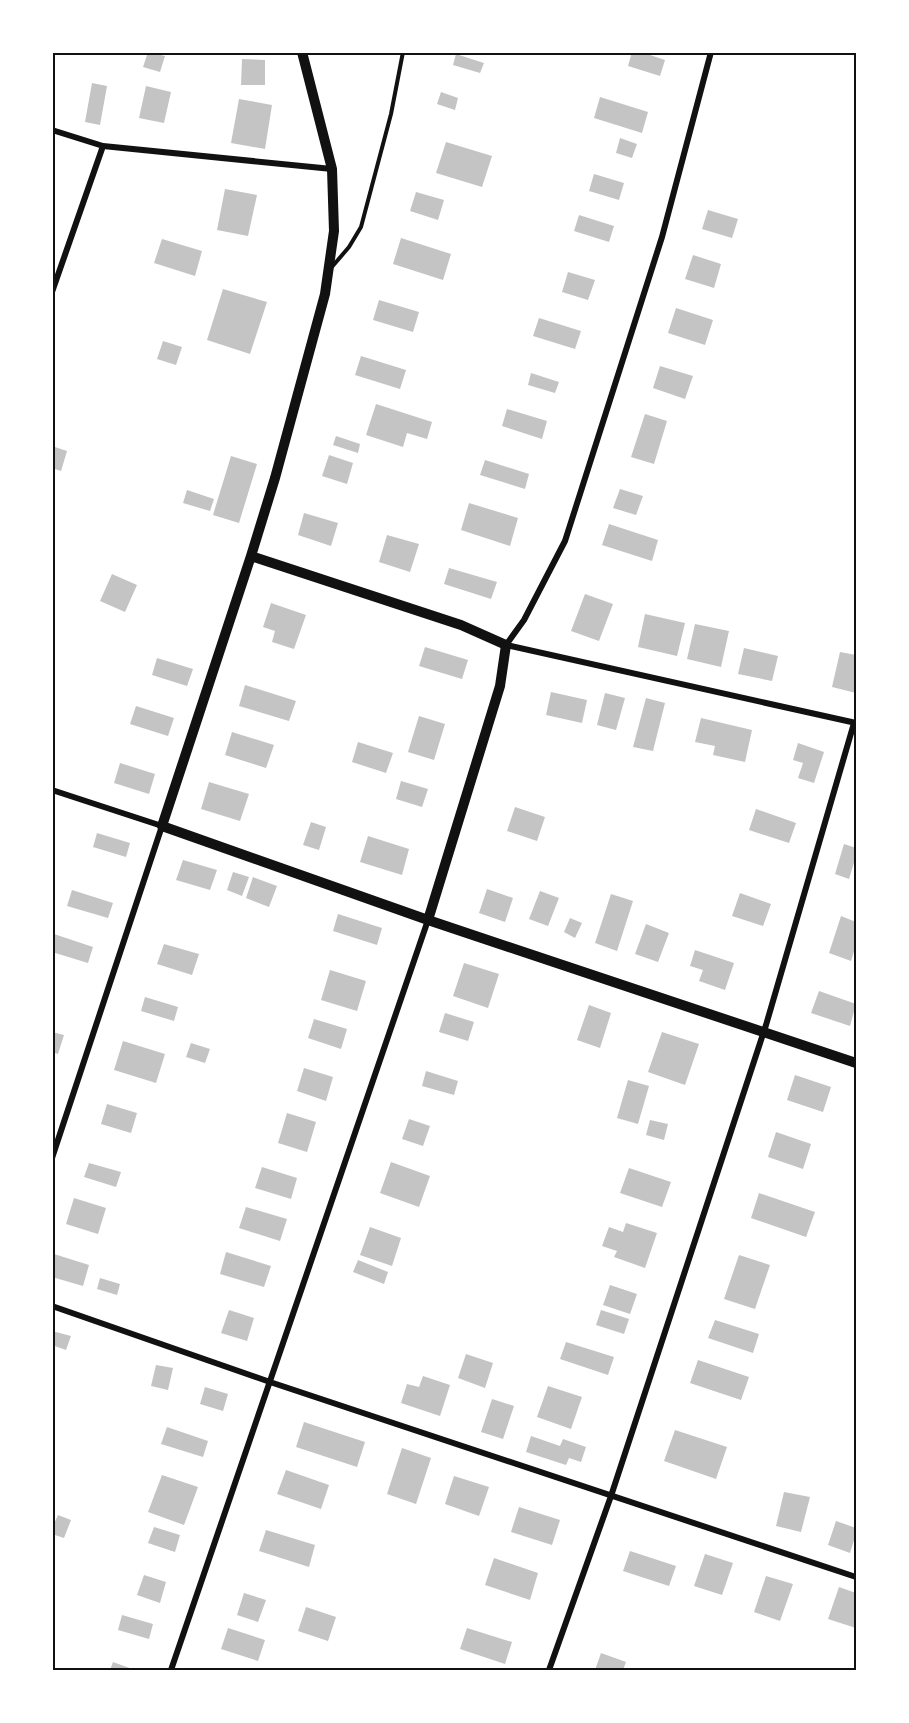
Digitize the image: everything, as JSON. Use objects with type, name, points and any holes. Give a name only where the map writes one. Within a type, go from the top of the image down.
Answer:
[{"type":"main road","points":[[302,52],[332,170],[334,231],[325,294],[275,478],[162,826],[428,920],[856,1063]]},
{"type":"main road","points":[[251,556],[461,625],[506,645],[500,686],[428,920]]},
{"type":"street","points":[[549,1671],[611,1496],[764,1032],[855,723],[506,645],[524,620],[565,541],[662,237],[711,52]]},
{"type":"street","points":[[52,130],[103,146],[332,170]]},
{"type":"street","points":[[52,292],[103,146]]},
{"type":"street","points":[[52,790],[162,826],[52,1158]]},
{"type":"street","points":[[171,1671],[428,920]]},
{"type":"street","points":[[52,1306],[270,1382],[856,1577]]},
{"type":"lane","points":[[328,272],[349,247],[361,227],[391,114],[404,52]]},
{"type":"building","points":[[148,52],[165,56],[160,72],[143,67]]},
{"type":"building","points":[[632,52],[641,52],[665,60],[660,76],[628,66]]},
{"type":"building","points":[[456,54],[484,63],[480,73],[453,65]]},
{"type":"building","points":[[242,59],[265,60],[265,85],[241,85]]},
{"type":"building","points":[[92,83],[107,86],[100,125],[85,122]]},
{"type":"building","points":[[146,86],[171,92],[164,123],[139,118]]},
{"type":"building","points":[[441,92],[458,98],[455,110],[437,104]]},
{"type":"building","points":[[600,97],[648,112],[642,133],[594,118]]},
{"type":"building","points":[[239,99],[272,105],[265,149],[231,143]]},
{"type":"building","points":[[620,138],[637,144],[632,158],[616,153]]},
{"type":"building","points":[[446,142],[492,156],[482,187],[436,173]]},
{"type":"building","points":[[594,174],[624,183],[619,200],[589,191]]},
{"type":"building","points":[[225,189],[257,195],[248,236],[217,230]]},
{"type":"building","points":[[416,192],[444,200],[438,220],[410,211]]},
{"type":"building","points":[[708,210],[738,219],[732,238],[702,229]]},
{"type":"building","points":[[579,215],[614,226],[609,242],[574,231]]},
{"type":"building","points":[[401,238],[451,254],[443,280],[393,264]]},
{"type":"building","points":[[162,239],[202,251],[195,276],[154,263]]},
{"type":"building","points":[[693,255],[721,264],[714,288],[685,279]]},
{"type":"building","points":[[568,272],[595,280],[588,300],[562,292]]},
{"type":"building","points":[[223,289],[267,302],[250,354],[207,340]]},
{"type":"building","points":[[379,300],[419,312],[413,332],[373,320]]},
{"type":"building","points":[[676,308],[713,320],[705,345],[668,333]]},
{"type":"building","points":[[539,318],[581,331],[575,349],[533,336]]},
{"type":"building","points":[[163,341],[182,347],[176,365],[157,359]]},
{"type":"building","points":[[361,356],[406,370],[400,389],[355,375]]},
{"type":"building","points":[[660,366],[693,376],[685,399],[653,388]]},
{"type":"building","points":[[531,373],[559,382],[555,393],[528,385]]},
{"type":"building","points":[[376,404],[432,422],[427,439],[407,433],[403,447],[366,435]]},
{"type":"building","points":[[507,409],[547,421],[542,439],[502,426]]},
{"type":"building","points":[[645,414],[667,421],[654,464],[631,457]]},
{"type":"building","points":[[336,436],[360,444],[358,453],[333,445]]},
{"type":"building","points":[[52,446],[67,451],[61,471],[52,468]]},
{"type":"building","points":[[329,455],[353,463],[347,484],[322,476]]},
{"type":"building","points":[[231,456],[257,464],[239,523],[213,515]]},
{"type":"building","points":[[485,460],[529,474],[525,489],[480,475]]},
{"type":"building","points":[[620,489],[643,496],[636,515],[613,508]]},
{"type":"building","points":[[187,490],[214,499],[210,511],[183,503]]},
{"type":"building","points":[[469,503],[518,518],[510,546],[461,530]]},
{"type":"building","points":[[304,513],[338,523],[331,546],[298,535]]},
{"type":"building","points":[[609,524],[658,540],[652,561],[602,545]]},
{"type":"building","points":[[387,535],[419,544],[410,572],[379,562]]},
{"type":"building","points":[[449,568],[497,582],[491,599],[444,584]]},
{"type":"building","points":[[112,574],[137,585],[125,612],[100,601]]},
{"type":"building","points":[[585,594],[613,604],[599,641],[571,631]]},
{"type":"building","points":[[271,603],[306,615],[294,649],[272,642],[275,631],[263,627]]},
{"type":"building","points":[[645,614],[685,623],[677,656],[638,647]]},
{"type":"building","points":[[695,624],[729,631],[721,667],[687,659]]},
{"type":"building","points":[[425,647],[468,660],[462,679],[419,666]]},
{"type":"building","points":[[744,648],[778,656],[772,681],[738,674]]},
{"type":"building","points":[[840,652],[856,655],[856,693],[832,687]]},
{"type":"building","points":[[157,658],[193,669],[187,686],[152,675]]},
{"type":"building","points":[[245,685],[296,701],[289,721],[239,706]]},
{"type":"building","points":[[551,692],[587,700],[582,723],[546,715]]},
{"type":"building","points":[[605,693],[625,698],[616,730],[597,725]]},
{"type":"building","points":[[646,698],[665,703],[653,751],[633,747]]},
{"type":"building","points":[[136,706],[174,718],[168,736],[130,724]]},
{"type":"building","points":[[419,716],[445,724],[434,760],[408,752]]},
{"type":"building","points":[[701,718],[752,730],[745,762],[713,755],[715,746],[695,742]]},
{"type":"building","points":[[232,732],[274,745],[266,768],[225,755]]},
{"type":"building","points":[[358,742],[393,753],[386,773],[352,762]]},
{"type":"building","points":[[798,743],[824,752],[814,783],[798,778],[803,763],[793,760]]},
{"type":"building","points":[[120,763],[155,774],[149,794],[114,783]]},
{"type":"building","points":[[401,781],[428,789],[422,807],[396,799]]},
{"type":"building","points":[[209,782],[249,794],[240,821],[201,809]]},
{"type":"building","points":[[515,807],[545,817],[537,841],[507,831]]},
{"type":"building","points":[[756,809],[796,823],[789,843],[749,830]]},
{"type":"building","points":[[311,822],[326,827],[319,850],[303,845]]},
{"type":"building","points":[[97,833],[130,843],[126,857],[93,847]]},
{"type":"building","points":[[368,836],[409,849],[402,875],[360,862]]},
{"type":"building","points":[[844,844],[856,848],[849,879],[835,874]]},
{"type":"building","points":[[183,860],[217,870],[210,890],[176,880]]},
{"type":"building","points":[[233,872],[249,877],[242,896],[227,890]]},
{"type":"building","points":[[253,877],[277,886],[269,907],[246,898]]},
{"type":"building","points":[[487,889],[513,898],[505,922],[479,913]]},
{"type":"building","points":[[72,890],[113,903],[108,918],[67,906]]},
{"type":"building","points":[[540,891],[559,898],[548,926],[529,919]]},
{"type":"building","points":[[740,893],[771,904],[763,926],[732,916]]},
{"type":"building","points":[[611,894],[633,901],[617,951],[595,943]]},
{"type":"building","points":[[338,914],[382,928],[377,945],[333,931]]},
{"type":"building","points":[[841,916],[856,922],[856,945],[851,961],[829,953]]},
{"type":"building","points":[[570,918],[582,923],[575,938],[564,932]]},
{"type":"building","points":[[646,924],[669,933],[658,962],[635,954]]},
{"type":"building","points":[[54,934],[93,947],[88,963],[52,952]]},
{"type":"building","points":[[164,944],[199,954],[192,975],[157,964]]},
{"type":"building","points":[[695,950],[734,963],[725,990],[699,981],[703,970],[690,966]]},
{"type":"building","points":[[464,963],[499,974],[488,1008],[453,996]]},
{"type":"building","points":[[330,970],[366,981],[357,1011],[321,1000]]},
{"type":"building","points":[[819,991],[856,1004],[850,1026],[811,1013]]},
{"type":"building","points":[[145,997],[178,1007],[174,1021],[141,1011]]},
{"type":"building","points":[[589,1005],[611,1013],[600,1048],[577,1040]]},
{"type":"building","points":[[445,1013],[474,1022],[468,1041],[439,1032]]},
{"type":"building","points":[[314,1019],[347,1029],[341,1049],[308,1038]]},
{"type":"building","points":[[52,1032],[64,1035],[58,1054],[52,1052]]},
{"type":"building","points":[[662,1032],[699,1044],[685,1085],[648,1072]]},
{"type":"building","points":[[123,1041],[165,1054],[156,1083],[114,1070]]},
{"type":"building","points":[[191,1043],[210,1049],[205,1063],[186,1057]]},
{"type":"building","points":[[304,1068],[333,1077],[326,1101],[297,1091]]},
{"type":"building","points":[[426,1071],[458,1081],[454,1095],[422,1086]]},
{"type":"building","points":[[795,1075],[831,1087],[823,1112],[787,1100]]},
{"type":"building","points":[[628,1080],[649,1086],[638,1124],[617,1118]]},
{"type":"building","points":[[107,1104],[137,1113],[131,1133],[101,1124]]},
{"type":"building","points":[[287,1113],[316,1122],[307,1152],[278,1143]]},
{"type":"building","points":[[409,1119],[430,1126],[423,1146],[402,1139]]},
{"type":"building","points":[[650,1120],[668,1124],[664,1140],[646,1135]]},
{"type":"building","points":[[776,1132],[811,1144],[803,1169],[768,1157]]},
{"type":"building","points":[[391,1162],[430,1176],[419,1207],[380,1193]]},
{"type":"building","points":[[89,1163],[121,1172],[116,1187],[84,1177]]},
{"type":"building","points":[[262,1167],[297,1178],[291,1199],[255,1188]]},
{"type":"building","points":[[629,1168],[671,1182],[662,1207],[620,1193]]},
{"type":"building","points":[[759,1193],[815,1212],[806,1237],[751,1218]]},
{"type":"building","points":[[74,1198],[106,1208],[98,1234],[66,1224]]},
{"type":"building","points":[[246,1207],[287,1219],[280,1241],[239,1228]]},
{"type":"building","points":[[626,1223],[657,1233],[645,1268],[614,1257],[617,1251],[602,1246],[609,1227],[623,1232]]},
{"type":"building","points":[[370,1227],[401,1238],[392,1266],[360,1255]]},
{"type":"building","points":[[226,1252],[271,1266],[264,1287],[220,1274]]},
{"type":"building","points":[[54,1254],[89,1265],[83,1286],[52,1277]]},
{"type":"building","points":[[739,1255],[770,1265],[755,1309],[724,1299]]},
{"type":"building","points":[[358,1260],[388,1272],[384,1284],[353,1272]]},
{"type":"building","points":[[100,1278],[120,1284],[117,1295],[97,1289]]},
{"type":"building","points":[[610,1285],[637,1294],[630,1314],[603,1305]]},
{"type":"building","points":[[229,1310],[254,1318],[247,1341],[221,1333]]},
{"type":"building","points":[[601,1310],[629,1319],[624,1334],[596,1325]]},
{"type":"building","points":[[715,1320],[759,1334],[753,1353],[708,1338]]},
{"type":"building","points":[[52,1331],[71,1336],[66,1350],[52,1345]]},
{"type":"building","points":[[566,1342],[614,1357],[608,1375],[560,1359]]},
{"type":"building","points":[[466,1354],[493,1363],[485,1388],[458,1378]]},
{"type":"building","points":[[698,1360],[749,1377],[741,1400],[690,1383]]},
{"type":"building","points":[[156,1365],[173,1368],[168,1390],[151,1386]]},
{"type":"building","points":[[423,1376],[450,1385],[440,1416],[401,1403],[407,1384],[419,1387]]},
{"type":"building","points":[[548,1386],[582,1397],[571,1429],[537,1417]]},
{"type":"building","points":[[205,1387],[228,1394],[223,1411],[200,1404]]},
{"type":"building","points":[[492,1399],[514,1406],[503,1439],[481,1432]]},
{"type":"building","points":[[304,1422],[365,1442],[357,1467],[296,1447]]},
{"type":"building","points":[[167,1427],[208,1441],[203,1457],[161,1444]]},
{"type":"building","points":[[675,1430],[727,1447],[716,1479],[664,1461]]},
{"type":"building","points":[[531,1436],[560,1446],[563,1439],[586,1447],[581,1462],[569,1458],[566,1465],[526,1452]]},
{"type":"building","points":[[402,1448],[431,1458],[416,1504],[387,1494]]},
{"type":"building","points":[[286,1470],[329,1485],[321,1509],[277,1494]]},
{"type":"building","points":[[162,1475],[198,1487],[184,1525],[148,1512]]},
{"type":"building","points":[[454,1476],[489,1487],[479,1516],[445,1504]]},
{"type":"building","points":[[784,1492],[810,1497],[801,1532],[776,1526]]},
{"type":"building","points":[[519,1507],[560,1520],[552,1545],[511,1532]]},
{"type":"building","points":[[58,1515],[71,1520],[64,1538],[52,1534],[52,1528]]},
{"type":"building","points":[[836,1521],[856,1528],[850,1553],[828,1545]]},
{"type":"building","points":[[154,1527],[180,1535],[175,1552],[148,1543]]},
{"type":"building","points":[[266,1530],[315,1545],[309,1567],[259,1551]]},
{"type":"building","points":[[630,1551],[676,1566],[669,1586],[623,1571]]},
{"type":"building","points":[[705,1554],[733,1563],[722,1595],[694,1586]]},
{"type":"building","points":[[494,1558],[538,1573],[530,1600],[485,1585]]},
{"type":"building","points":[[144,1575],[166,1582],[160,1603],[137,1595]]},
{"type":"building","points":[[766,1576],[793,1584],[780,1621],[754,1612]]},
{"type":"building","points":[[839,1587],[856,1593],[856,1628],[828,1619]]},
{"type":"building","points":[[244,1593],[266,1600],[258,1622],[237,1615]]},
{"type":"building","points":[[306,1607],[336,1617],[328,1641],[298,1631]]},
{"type":"building","points":[[122,1615],[153,1624],[149,1639],[118,1630]]},
{"type":"building","points":[[228,1628],[265,1640],[258,1661],[221,1649]]},
{"type":"building","points":[[467,1628],[512,1642],[505,1664],[460,1649]]},
{"type":"building","points":[[601,1653],[626,1662],[623,1670],[595,1670]]},
{"type":"building","points":[[113,1662],[135,1670],[110,1670]]}]
